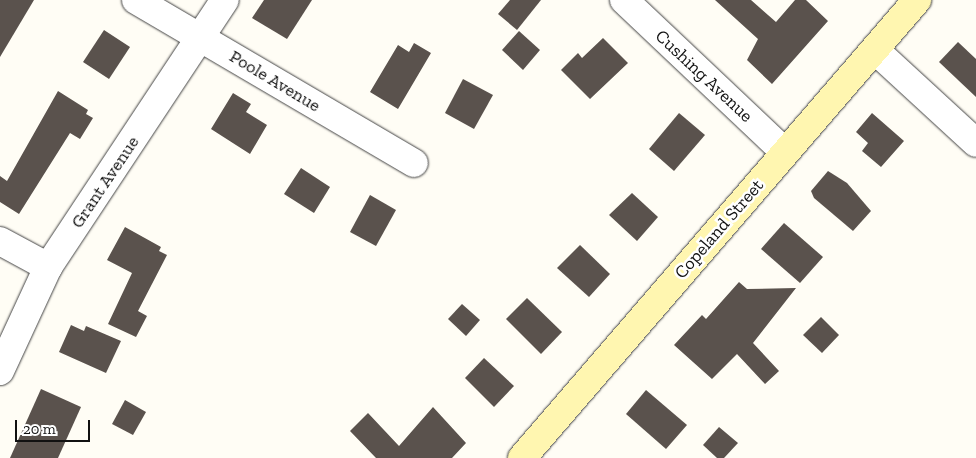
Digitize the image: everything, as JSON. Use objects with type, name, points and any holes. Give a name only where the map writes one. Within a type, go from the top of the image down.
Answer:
[{"type":"main road","name":"Copeland Street","points":[[522,458],[917,0]]},
{"type":"street","name":"Poole Avenue","points":[[136,0],[414,163]]},
{"type":"street","name":"Grant Avenue","points":[[0,371],[48,267],[226,0]]},
{"type":"street","name":"Cushing Avenue","points":[[624,0],[785,152]]},
{"type":"street","points":[[875,50],[976,143]]},
{"type":"street","points":[[0,241],[48,267]]},
{"type":"building","points":[[0,0],[34,0],[0,57]]},
{"type":"building","points":[[264,0],[312,0],[287,39],[252,18]]},
{"type":"building","points":[[510,0],[541,0],[517,30],[498,14]]},
{"type":"building","points":[[715,0],[751,0],[776,22],[795,0],[806,0],[828,21],[772,84],[747,60],[758,39]]},
{"type":"building","points":[[104,30],[130,47],[109,79],[83,62]]},
{"type":"building","points":[[519,31],[540,50],[523,70],[502,50]]},
{"type":"building","points":[[603,38],[628,63],[590,99],[561,70],[578,53],[582,58]]},
{"type":"building","points":[[958,42],[976,59],[976,97],[939,62]]},
{"type":"building","points":[[414,43],[431,53],[398,109],[370,92],[398,45],[409,52]]},
{"type":"building","points":[[463,79],[493,95],[474,129],[445,113]]},
{"type":"building","points":[[58,91],[88,110],[86,114],[93,118],[80,139],[70,133],[19,214],[0,202],[0,176],[7,181]]},
{"type":"building","points":[[233,93],[251,104],[246,112],[267,125],[250,154],[211,129]]},
{"type":"building","points":[[679,113],[705,135],[674,171],[649,149]]},
{"type":"building","points":[[872,113],[904,141],[881,167],[862,151],[868,143],[856,132]]},
{"type":"building","points":[[301,168],[330,187],[314,213],[284,194]]},
{"type":"building","points":[[828,171],[847,183],[871,211],[853,231],[814,198],[811,191]]},
{"type":"building","points":[[632,193],[658,217],[637,241],[609,215]]},
{"type":"building","points":[[370,195],[396,210],[376,246],[350,232]]},
{"type":"building","points":[[784,223],[823,257],[800,283],[761,249]]},
{"type":"building","points":[[125,227],[161,247],[159,251],[167,255],[138,311],[147,316],[136,337],[108,324],[132,273],[107,260]]},
{"type":"building","points":[[580,245],[610,274],[589,297],[557,268]]},
{"type":"building","points":[[739,282],[747,289],[796,288],[753,343],[779,371],[765,384],[737,354],[712,379],[674,345],[702,315],[706,319]]},
{"type":"building","points":[[527,298],[562,332],[541,354],[506,319]]},
{"type":"building","points":[[462,304],[480,320],[466,336],[448,319]]},
{"type":"building","points":[[821,317],[839,335],[822,353],[803,335]]},
{"type":"building","points":[[71,325],[84,331],[86,326],[121,341],[106,373],[59,352]]},
{"type":"building","points":[[484,358],[514,386],[494,407],[465,378]]},
{"type":"building","points":[[41,389],[81,407],[58,458],[10,458]]},
{"type":"building","points":[[646,390],[687,425],[666,449],[626,414]]},
{"type":"building","points":[[125,400],[146,412],[133,435],[112,424]]},
{"type":"building","points":[[433,407],[466,443],[452,458],[376,458],[350,431],[368,413],[399,446]]},
{"type":"building","points":[[719,427],[738,443],[724,458],[717,458],[703,445]]}]
